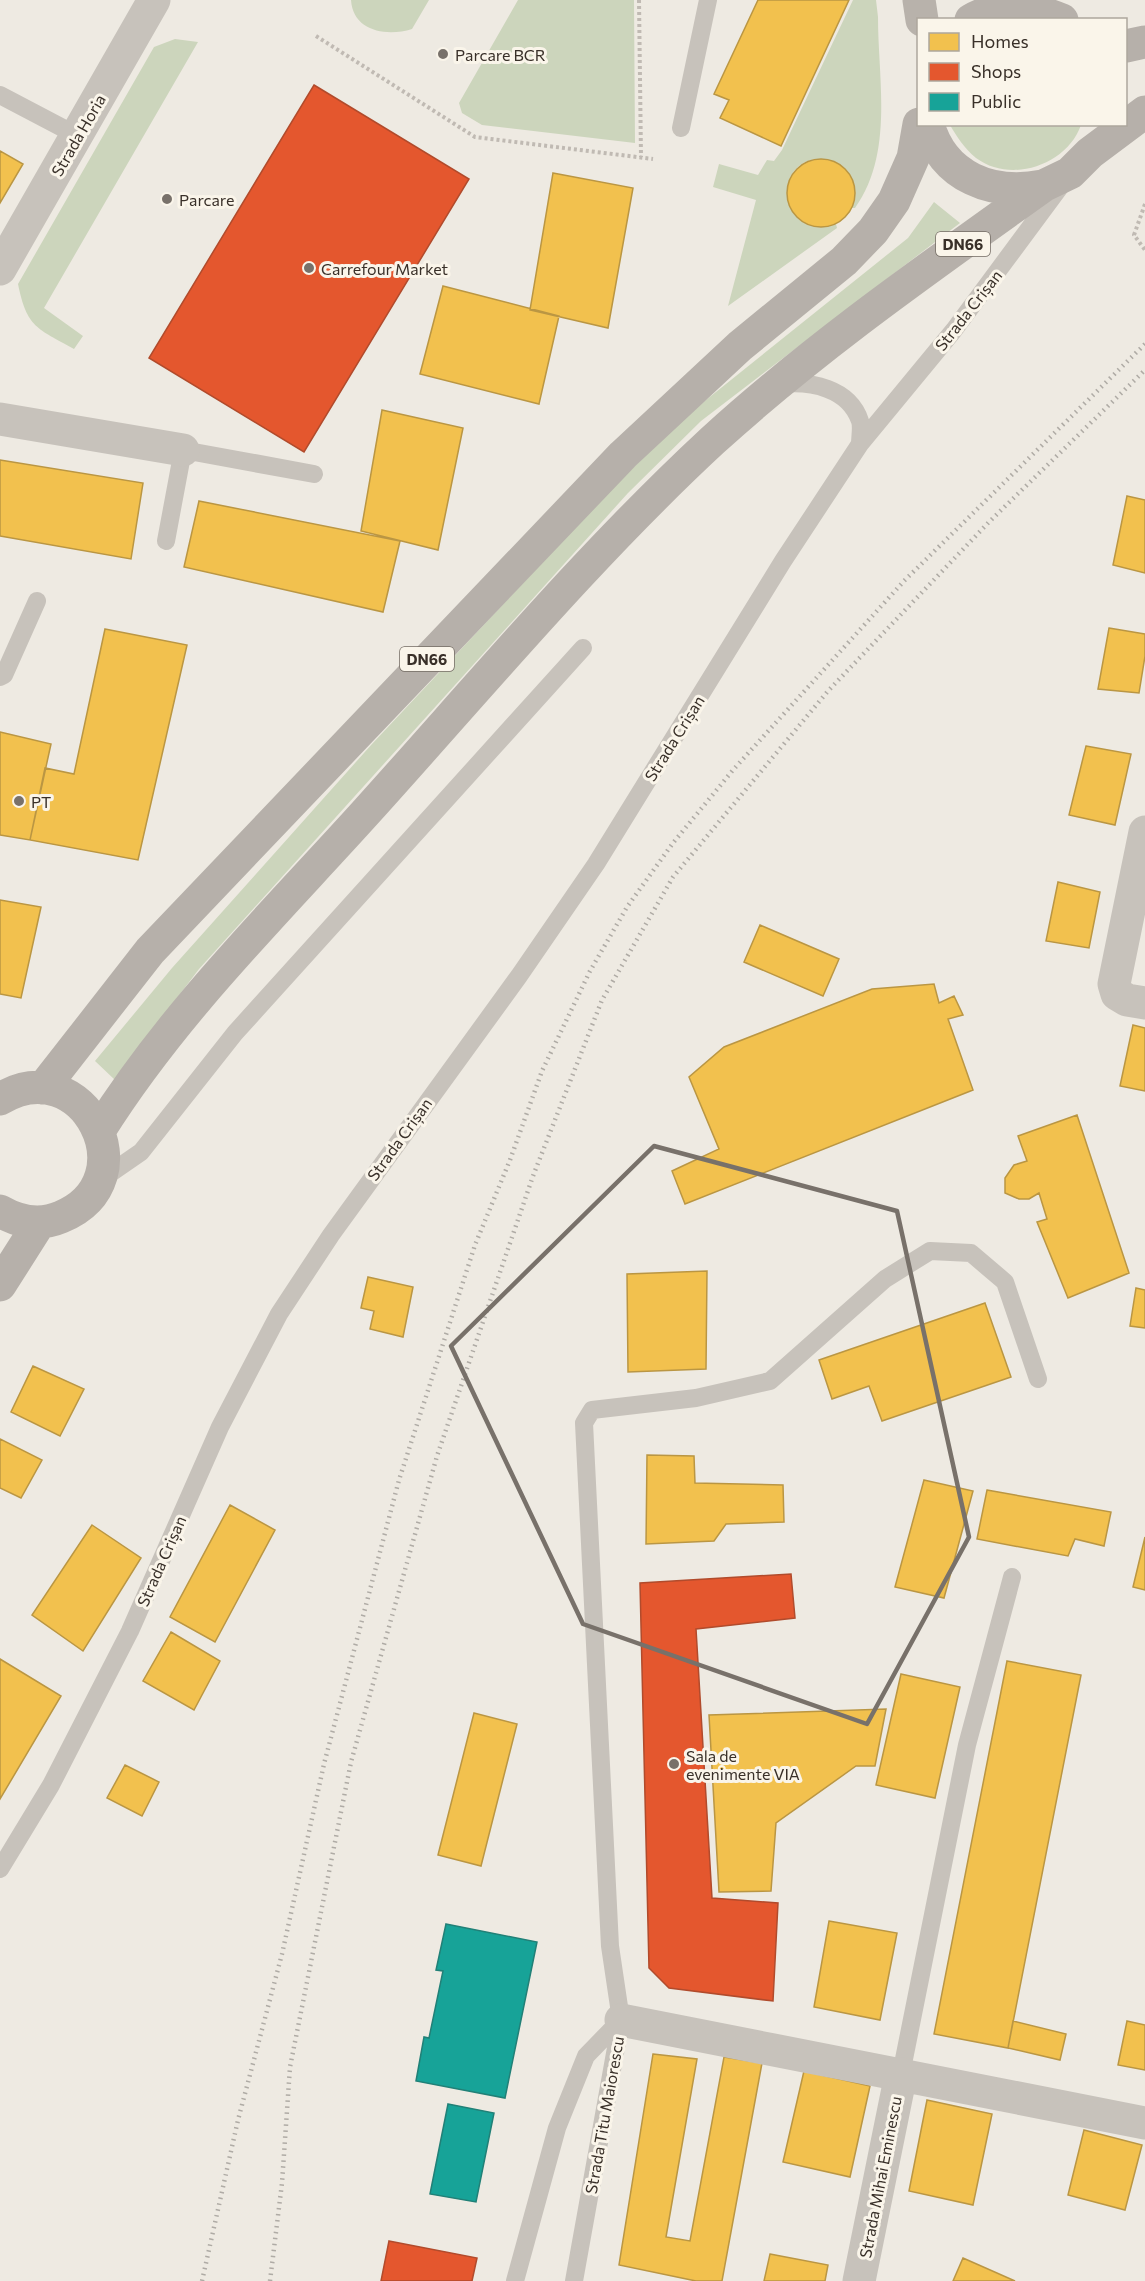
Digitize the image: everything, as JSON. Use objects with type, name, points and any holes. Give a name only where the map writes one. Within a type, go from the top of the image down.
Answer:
[{"type":"main road","points":[[919,0],[922,18]]},
{"type":"main road","points":[[976,18],[1002,8],[1043,10]]},
{"type":"main road","points":[[1127,46],[1145,42]]},
{"type":"main road","name":"DN66","points":[[1127,124],[1145,112]]},
{"type":"main road","name":"DN66","points":[[43,1088],[150,951],[600,478],[676,403],[844,261],[873,231],[894,201],[913,158],[919,126]]},
{"type":"main road","points":[[929,126],[940,150],[952,165],[968,177],[1005,190],[1077,159]]},
{"type":"main road","name":"DN66","points":[[99,1131],[132,1078],[198,996],[595,561],[712,442],[778,384],[882,302],[1125,126]]},
{"type":"main road","points":[[0,1211],[18,1220],[40,1222],[55,1220],[81,1206],[99,1181],[104,1148],[99,1131],[89,1113],[73,1098],[43,1088],[25,1089],[3,1095]]},
{"type":"main road","points":[[0,1285],[40,1222]]},
{"type":"street","name":"Strada Horia","points":[[0,269],[154,0]]},
{"type":"street","points":[[0,419],[183,450]]},
{"type":"street","points":[[1145,832],[1114,984],[1117,994],[1127,1000],[1145,1004]]},
{"type":"street","points":[[621,2020],[1145,2122]]},
{"type":"street","name":"Strada Mihai Eminescu","points":[[860,2281],[901,2074]]},
{"type":"lane","points":[[681,128],[708,0]]},
{"type":"lane","points":[[0,95],[78,136]]},
{"type":"lane","name":"Strada Crișan","points":[[0,1869],[51,1785],[130,1631],[220,1427],[279,1314],[331,1235],[519,976],[596,864],[783,561],[860,444],[954,330],[1077,159]]},
{"type":"lane","points":[[778,384],[817,383],[846,399],[860,421],[860,444]]},
{"type":"lane","points":[[166,541],[183,450],[314,474]]},
{"type":"lane","points":[[0,677],[4,675],[37,600]]},
{"type":"lane","points":[[99,1181],[141,1152],[235,1033],[583,648]]},
{"type":"lane","points":[[621,2020],[610,1946],[584,1423],[592,1410],[696,1398],[770,1381],[885,1280],[930,1251],[971,1253],[1005,1282],[1038,1379]]},
{"type":"lane","points":[[901,2074],[967,1745],[1012,1577]]},
{"type":"lane","name":"Strada Titu Maiorescu","points":[[515,2281],[561,2118],[586,2056],[621,2020]]},
{"type":"lane","name":"Strada Titu Maiorescu","points":[[574,2281],[621,2020]]},
{"type":"path","points":[[639,0],[641,157]]},
{"type":"path","points":[[316,36],[475,137],[653,159]]},
{"type":"path","points":[[1145,204],[1134,235],[1145,250]]},
{"type":"highlighted area","points":[[654,1146],[897,1211],[969,1537],[867,1724],[583,1624],[451,1346]]},
{"type":"green space","points":[[351,0],[429,0],[412,29],[382,32],[364,25],[358,19]]},
{"type":"green space","points":[[518,0],[634,0],[635,143],[482,125],[462,113],[459,103]]},
{"type":"green space","points":[[853,0],[876,0],[878,17],[881,116],[875,164],[867,187],[855,208],[852,208],[854,187],[851,178],[845,169],[836,163],[819,159],[804,163],[793,172],[788,185],[788,199],[792,211],[802,221],[817,226],[836,224],[837,228],[728,306],[756,200],[713,187],[719,164],[758,175],[767,160],[774,161],[782,150]]},
{"type":"green space","points":[[175,39],[198,42],[44,308],[83,336],[74,349],[42,331],[36,325],[25,310],[18,284],[154,47]]},
{"type":"green space","points":[[951,126],[1080,126],[1064,151],[1051,160],[1021,170],[990,166],[976,158],[961,142]]},
{"type":"green space","points":[[934,202],[960,223],[701,421],[628,493],[199,969],[115,1080],[95,1061],[172,968],[372,744],[615,485],[691,412],[908,238]]},
{"type":"building: Homes","points":[[758,0],[849,0],[781,146],[720,118],[729,100],[714,94]]},
{"type":"building: Homes","points":[[0,151],[23,164],[0,203]]},
{"type":"building: Homes","points":[[821,159],[834,162],[845,169],[852,180],[855,193],[852,206],[845,217],[834,224],[821,227],[808,224],[797,217],[790,206],[787,193],[790,180],[797,169],[808,162]]},
{"type":"building: Homes","points":[[553,173],[633,188],[608,328],[530,310]]},
{"type":"building: Homes","points":[[443,286],[559,316],[539,404],[420,374]]},
{"type":"building: Homes","points":[[382,410],[463,428],[438,550],[361,531]]},
{"type":"building: Homes","points":[[0,460],[143,483],[131,559],[0,536]]},
{"type":"building: Homes","points":[[1127,496],[1145,500],[1145,573],[1113,565]]},
{"type":"building: Homes","points":[[199,501],[400,541],[383,612],[184,567]]},
{"type":"building: Homes","points":[[1109,628],[1145,634],[1145,656],[1139,693],[1098,689]]},
{"type":"building: Homes","points":[[105,629],[187,645],[138,860],[30,840],[45,768],[74,774]]},
{"type":"building: Homes","name":"PT","points":[[0,732],[51,744],[30,840],[0,835]]},
{"type":"building: Homes","points":[[1086,746],[1131,754],[1115,825],[1069,815]]},
{"type":"building: Homes","points":[[1058,882],[1100,892],[1089,948],[1046,941]]},
{"type":"building: Homes","points":[[0,900],[41,907],[21,998],[0,994]]},
{"type":"building: Homes","points":[[760,925],[839,959],[823,996],[744,962]]},
{"type":"building: Homes","points":[[934,984],[939,1003],[954,996],[963,1015],[948,1019],[973,1090],[685,1204],[672,1171],[719,1149],[689,1077],[724,1047],[872,989]]},
{"type":"building: Homes","points":[[1133,1025],[1145,1028],[1145,1091],[1120,1086]]},
{"type":"building: Homes","points":[[1077,1115],[1129,1273],[1068,1298],[1037,1222],[1047,1219],[1039,1193],[1029,1199],[1019,1199],[1005,1193],[1005,1178],[1014,1165],[1027,1161],[1018,1136]]},
{"type":"building: Homes","points":[[707,1271],[706,1369],[628,1372],[627,1274]]},
{"type":"building: Homes","points":[[368,1277],[413,1287],[403,1337],[370,1329],[374,1311],[361,1308]]},
{"type":"building: Homes","points":[[1136,1288],[1145,1290],[1145,1328],[1130,1326]]},
{"type":"building: Homes","points":[[985,1303],[1011,1377],[882,1421],[869,1386],[832,1399],[819,1360]]},
{"type":"building: Homes","points":[[33,1366],[84,1389],[60,1436],[11,1412]]},
{"type":"building: Homes","points":[[0,1439],[42,1460],[21,1498],[0,1488]]},
{"type":"building: Homes","points":[[647,1455],[694,1456],[695,1483],[783,1485],[784,1522],[726,1524],[714,1541],[646,1544]]},
{"type":"building: Homes","points":[[924,1480],[973,1491],[944,1598],[895,1587]]},
{"type":"building: Homes","points":[[987,1490],[1111,1512],[1104,1546],[1075,1539],[1068,1556],[977,1539]]},
{"type":"building: Homes","points":[[230,1505],[275,1530],[215,1642],[170,1617]]},
{"type":"building: Homes","points":[[92,1525],[141,1558],[83,1651],[32,1615]]},
{"type":"building: Homes","points":[[1145,1537],[1145,1590],[1133,1587]]},
{"type":"building: Homes","points":[[171,1632],[220,1661],[194,1710],[143,1681]]},
{"type":"building: Homes","points":[[0,1659],[61,1696],[0,1799]]},
{"type":"building: Homes","points":[[1007,1661],[1081,1675],[1008,2048],[934,2034]]},
{"type":"building: Homes","points":[[901,1674],[960,1687],[935,1798],[876,1785]]},
{"type":"building: Homes","points":[[886,1709],[875,1766],[856,1766],[776,1823],[771,1891],[719,1892],[709,1715]]},
{"type":"building: Homes","points":[[474,1713],[517,1724],[481,1866],[438,1855]]},
{"type":"building: Homes","points":[[125,1765],[159,1782],[142,1816],[107,1798]]},
{"type":"building: Homes","points":[[829,1921],[897,1933],[880,2020],[814,2007]]},
{"type":"building: Homes","points":[[1013,2021],[1066,2034],[1060,2060],[1008,2048]]},
{"type":"building: Homes","points":[[1127,2021],[1145,2025],[1145,2070],[1118,2065]]},
{"type":"building: Homes","points":[[653,2054],[697,2059],[666,2237],[690,2241],[724,2057],[762,2063],[722,2281],[696,2281],[619,2265]]},
{"type":"building: Homes","points":[[804,2071],[870,2086],[850,2177],[783,2162]]},
{"type":"building: Homes","points":[[927,2100],[992,2114],[973,2205],[909,2191]]},
{"type":"building: Homes","points":[[1084,2130],[1142,2145],[1125,2210],[1068,2195]]},
{"type":"building: Homes","points":[[770,2254],[828,2265],[825,2281],[764,2281]]},
{"type":"building: Homes","points":[[963,2258],[1015,2281],[953,2281]]},
{"type":"building: Shops","name":"Carrefour Market","points":[[314,85],[469,179],[304,452],[149,358]]},
{"type":"building: Shops","name":"Sala de evenimente VIA","points":[[791,1574],[795,1618],[696,1629],[712,1898],[778,1903],[773,2001],[669,1988],[649,1968],[640,1583]]},
{"type":"building: Shops","points":[[389,2241],[477,2258],[472,2281],[381,2281]]},
{"type":"building: Public","points":[[446,1924],[537,1942],[505,2098],[416,2081],[424,2037],[429,2038],[443,1971],[436,1970]]},
{"type":"building: Public","points":[[448,2104],[494,2113],[476,2202],[430,2194]]},
{"type":"railway","points":[[202,2281],[238,2120],[282,1954],[324,1764],[399,1480],[475,1245],[510,1160],[542,1071],[590,971],[627,907],[673,843],[733,770],[904,581],[1145,344]]},
{"type":"railway","points":[[270,2281],[282,2183],[290,2067],[351,1762],[437,1456],[533,1176],[602,1000],[673,877],[828,691],[989,522],[1145,370]]},
{"type":"place","name":"Parcare BCR","points":[[443,54]]},
{"type":"place","name":"Parcare","points":[[167,199]]},
{"type":"place","name":"Carrefour Market","points":[[309,268]]},
{"type":"place","name":"PT","points":[[19,801]]},
{"type":"place","name":"Sala de evenimente VIA","points":[[674,1764]]}]
